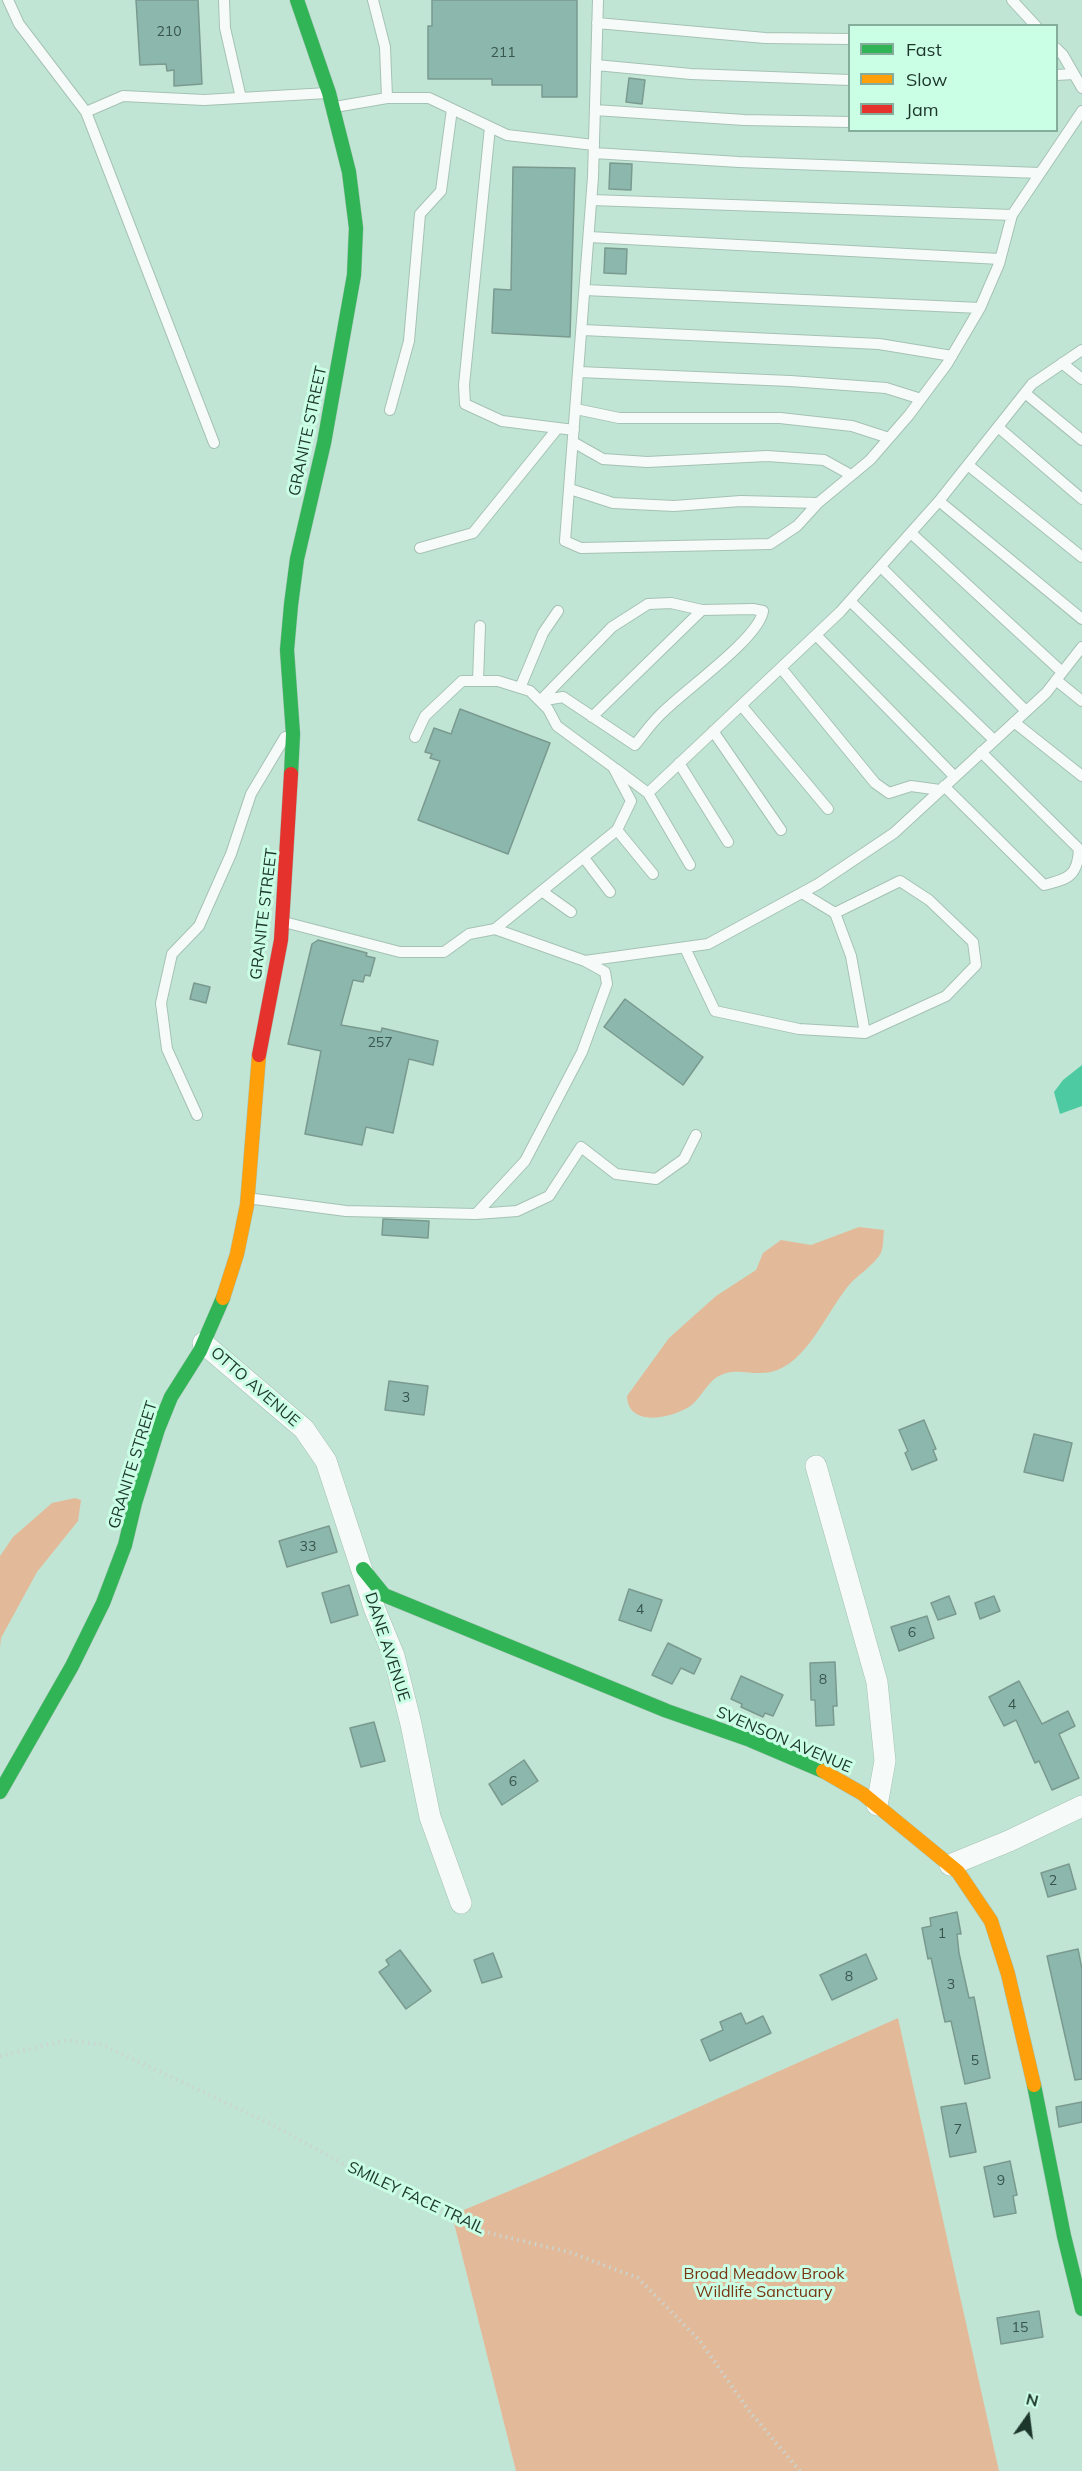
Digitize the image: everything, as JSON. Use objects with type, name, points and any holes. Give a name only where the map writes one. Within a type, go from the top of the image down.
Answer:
[{"type":"street","name":"GRANITE STREET","points":[[0,1792],[72,1666],[103,1603],[125,1545],[135,1503],[158,1429],[171,1397],[203,1343],[222,1300],[237,1254],[247,1198],[258,1062],[282,922],[289,835],[292,725],[287,650],[297,559],[324,443],[354,274],[356,228],[349,172],[333,108],[297,0]]},
{"type":"street","name":"OTTO AVENUE","points":[[203,1343],[272,1400],[306,1432]]},
{"type":"street","name":"DANE AVENUE","points":[[306,1432],[326,1461],[375,1610],[393,1656],[411,1724],[429,1817],[461,1903]]},
{"type":"street","points":[[816,1466],[877,1682],[885,1761],[877,1805]]},
{"type":"street","name":"SVENSON AVENUE","points":[[363,1569],[384,1595],[667,1711],[750,1740],[827,1773],[877,1805],[958,1872],[991,1922],[1008,1974],[1031,2068],[1064,2236],[1082,2309]]},
{"type":"street","points":[[950,1865],[1009,1841],[1082,1806]]},
{"type":"lane","points":[[8,0],[19,24],[86,112],[214,443]]},
{"type":"lane","points":[[224,0],[225,28],[241,98]]},
{"type":"lane","points":[[373,0],[385,47],[387,98]]},
{"type":"lane","points":[[598,0],[589,237],[565,541],[581,548],[770,544],[797,526],[818,503],[870,460],[921,399],[952,356],[980,309],[1000,259],[1012,215],[1082,111]]},
{"type":"lane","points":[[1012,0],[1034,24]]},
{"type":"lane","points":[[597,23],[765,38],[848,39]]},
{"type":"lane","points":[[1058,50],[1082,88]]},
{"type":"lane","points":[[596,64],[691,74],[848,80]]},
{"type":"lane","points":[[1058,75],[1074,74]]},
{"type":"lane","points":[[86,112],[123,96],[204,100],[329,93]]},
{"type":"lane","points":[[333,108],[387,98],[429,98],[507,135],[594,149],[739,162],[1040,174]]},
{"type":"lane","points":[[390,410],[409,341],[420,214],[441,191],[452,109]]},
{"type":"lane","points":[[595,110],[744,120],[848,122]]},
{"type":"lane","points":[[490,127],[464,385],[465,404],[502,421],[574,430]]},
{"type":"lane","points":[[1058,130],[1068,132]]},
{"type":"lane","points":[[591,200],[1012,215]]},
{"type":"lane","points":[[589,237],[1000,259]]},
{"type":"lane","points":[[585,290],[980,309]]},
{"type":"lane","points":[[583,330],[879,344],[952,356]]},
{"type":"lane","points":[[648,793],[850,601],[939,501],[1032,384],[1082,350]]},
{"type":"lane","points":[[1062,363],[1082,380]]},
{"type":"lane","points":[[579,372],[801,381],[886,388],[921,399]]},
{"type":"lane","points":[[1025,393],[1082,440]]},
{"type":"lane","points":[[576,409],[619,418],[780,418],[852,426],[889,438]]},
{"type":"lane","points":[[998,427],[1082,499]]},
{"type":"lane","points":[[420,548],[473,533],[557,429]]},
{"type":"lane","points":[[573,442],[603,459],[647,462],[767,456],[824,460],[851,475]]},
{"type":"lane","points":[[968,465],[1082,557]]},
{"type":"lane","points":[[570,489],[613,503],[674,506],[741,501],[818,503]]},
{"type":"lane","points":[[939,501],[1082,619]]},
{"type":"lane","points":[[911,532],[1082,701]]},
{"type":"lane","points":[[881,567],[1026,711]]},
{"type":"lane","points":[[850,601],[994,740]]},
{"type":"lane","points":[[671,603],[702,610],[753,609],[763,611],[762,619],[743,640],[660,715],[635,745],[563,698],[540,701],[612,627],[648,604],[671,603]]},
{"type":"lane","points":[[520,688],[543,633],[558,610]]},
{"type":"lane","points":[[592,717],[702,610]]},
{"type":"lane","points":[[478,681],[480,626]]},
{"type":"lane","points":[[816,635],[954,776]]},
{"type":"lane","points":[[585,960],[708,944],[802,893],[894,833],[1046,693],[1082,647]]},
{"type":"lane","points":[[781,668],[875,783],[889,793],[911,786],[942,788],[1044,885],[1067,879],[1078,864],[1079,849],[981,752]]},
{"type":"lane","points":[[415,737],[425,716],[462,681],[498,681],[530,691],[548,709],[557,726],[648,793],[690,865]]},
{"type":"lane","points":[[741,705],[828,809]]},
{"type":"lane","points":[[1014,722],[1082,776]]},
{"type":"lane","points":[[197,1115],[167,1049],[161,1004],[172,954],[199,926],[231,854],[251,794],[292,725]]},
{"type":"lane","points":[[713,731],[781,830]]},
{"type":"lane","points":[[679,763],[728,842]]},
{"type":"lane","points":[[282,922],[400,951],[444,952],[469,934],[495,929],[617,830],[631,801],[613,767]]},
{"type":"lane","points":[[617,830],[653,874]]},
{"type":"lane","points":[[584,858],[610,892]]},
{"type":"lane","points":[[685,948],[715,1011],[799,1029],[865,1033],[946,996],[976,965],[974,942],[929,900],[900,881],[835,913]]},
{"type":"lane","points":[[543,892],[571,912]]},
{"type":"lane","points":[[802,893],[835,913],[851,956],[865,1033]]},
{"type":"lane","points":[[476,1214],[525,1161],[582,1052],[607,984],[605,972],[585,960],[495,929]]},
{"type":"lane","points":[[247,1198],[346,1211],[476,1214],[518,1211],[549,1196],[581,1147],[616,1174],[656,1179],[684,1159],[696,1135]]},
{"type":"path","name":"SMILEY FACE TRAIL","points":[[0,2056],[66,2040],[103,2045],[268,2123],[378,2183],[452,2219],[493,2234],[569,2252],[638,2278],[700,2341],[750,2412],[800,2471]]},
{"type":"green space","points":[[859,1227],[884,1230],[881,1253],[849,1285],[806,1348],[795,1359],[771,1372],[730,1372],[717,1377],[693,1404],[671,1415],[651,1418],[634,1412],[629,1406],[627,1396],[669,1338],[716,1296],[756,1270],[763,1253],[781,1240],[811,1245]]},
{"type":"green space","points":[[75,1498],[81,1500],[78,1521],[37,1572],[1,1638],[0,1648],[0,1556],[13,1537],[52,1503]]},
{"type":"green space","name":"Broad Meadow Brook Wildlife Sanctuary","points":[[898,2018],[999,2471],[516,2471],[452,2215]]},
{"type":"shaded area","points":[[1082,1065],[1082,1106],[1060,1114],[1054,1092],[1063,1080]]},
{"type":"building","points":[[136,0],[198,0],[202,84],[174,86],[174,70],[167,71],[166,64],[140,65]]},
{"type":"building","points":[[432,0],[577,0],[577,97],[542,97],[542,85],[492,85],[492,79],[428,79],[428,26],[432,26]]},
{"type":"building","points":[[629,78],[645,80],[642,104],[626,102]]},
{"type":"building","points":[[610,163],[632,164],[631,190],[609,189]]},
{"type":"building","points":[[513,167],[575,168],[570,337],[492,333],[494,289],[511,290]]},
{"type":"building","points":[[605,248],[627,249],[626,274],[604,273]]},
{"type":"building","points":[[460,709],[550,743],[508,854],[418,820],[440,761],[430,758],[432,754],[425,752],[434,728],[451,734]]},
{"type":"building","points":[[318,940],[367,953],[366,956],[375,958],[370,976],[365,975],[363,982],[353,980],[341,1025],[381,1032],[382,1028],[438,1041],[433,1065],[409,1059],[393,1133],[366,1127],[362,1145],[305,1134],[321,1051],[288,1044],[312,944]]},
{"type":"building","points":[[194,983],[210,987],[206,1003],[190,999]]},
{"type":"building","points":[[625,999],[703,1057],[683,1085],[604,1027]]},
{"type":"building","points":[[383,1219],[429,1221],[428,1238],[382,1235]]},
{"type":"building","points":[[389,1381],[428,1386],[424,1415],[385,1410]]},
{"type":"building","points":[[924,1420],[936,1449],[933,1450],[937,1460],[912,1470],[905,1453],[908,1451],[899,1430]]},
{"type":"building","points":[[1034,1434],[1072,1443],[1063,1481],[1024,1472]]},
{"type":"building","points":[[329,1526],[337,1552],[287,1567],[279,1541]]},
{"type":"building","points":[[349,1585],[358,1615],[331,1623],[322,1593]]},
{"type":"building","points":[[629,1589],[662,1600],[651,1631],[619,1620]]},
{"type":"building","points":[[949,1596],[956,1614],[938,1620],[931,1603]]},
{"type":"building","points":[[994,1596],[1000,1611],[980,1619],[975,1603]]},
{"type":"building","points":[[927,1616],[934,1638],[899,1651],[891,1627]]},
{"type":"building","points":[[668,1643],[701,1659],[694,1674],[681,1668],[672,1684],[652,1675]]},
{"type":"building","points":[[835,1662],[837,1706],[833,1706],[834,1725],[816,1726],[815,1700],[811,1700],[810,1663]]},
{"type":"building","points":[[741,1676],[783,1695],[773,1716],[765,1713],[763,1717],[741,1707],[742,1704],[731,1699]]},
{"type":"building","points":[[1019,1681],[1042,1724],[1068,1711],[1075,1726],[1059,1734],[1079,1778],[1052,1790],[1039,1761],[1035,1763],[1016,1720],[1004,1726],[989,1697]]},
{"type":"building","points":[[374,1722],[385,1761],[361,1767],[350,1728]]},
{"type":"building","points":[[524,1760],[538,1781],[502,1805],[489,1784]]},
{"type":"building","points":[[1069,1864],[1076,1889],[1048,1897],[1041,1873]]},
{"type":"building","points":[[957,1912],[961,1934],[957,1934],[959,1953],[969,1998],[974,1997],[990,2078],[965,2084],[951,2021],[945,2022],[922,1928],[931,1926],[930,1918]]},
{"type":"building","points":[[1078,1949],[1082,1969],[1082,2079],[1075,2080],[1047,1956]]},
{"type":"building","points":[[400,1950],[431,1991],[406,2009],[379,1972],[389,1965],[386,1960]]},
{"type":"building","points":[[493,1953],[502,1977],[482,1983],[474,1960]]},
{"type":"building","points":[[866,1954],[877,1979],[832,2000],[820,1975]]},
{"type":"building","points":[[741,2013],[746,2024],[763,2016],[771,2033],[710,2061],[701,2040],[723,2030],[720,2022]]},
{"type":"building","points":[[1082,2102],[1082,2122],[1059,2127],[1056,2107]]},
{"type":"building","points":[[966,2103],[976,2152],[950,2157],[941,2107]]},
{"type":"building","points":[[1010,2161],[1017,2195],[1013,2196],[1016,2213],[994,2217],[984,2167]]},
{"type":"building","points":[[1039,2311],[1043,2337],[1001,2344],[997,2318]]},
{"type":"traffic: fast","points":[[291,774],[293,734],[287,650],[291,605],[297,559],[324,443],[354,275],[356,228],[349,172],[329,93],[297,0]]},
{"type":"traffic: fast","points":[[0,1792],[72,1666],[103,1603],[125,1545],[135,1503],[158,1429],[171,1397],[200,1351],[223,1298]]},
{"type":"traffic: fast","points":[[363,1569],[384,1595],[667,1711],[750,1740],[823,1771]]},
{"type":"traffic: fast","points":[[1034,2085],[1064,2236],[1082,2309]]},
{"type":"traffic: slow","points":[[223,1298],[237,1254],[247,1205],[259,1055]]},
{"type":"traffic: slow","points":[[823,1771],[863,1794],[958,1872],[991,1921],[1008,1974],[1034,2085]]},
{"type":"traffic: jam","points":[[259,1055],[281,940],[291,774]]}]
